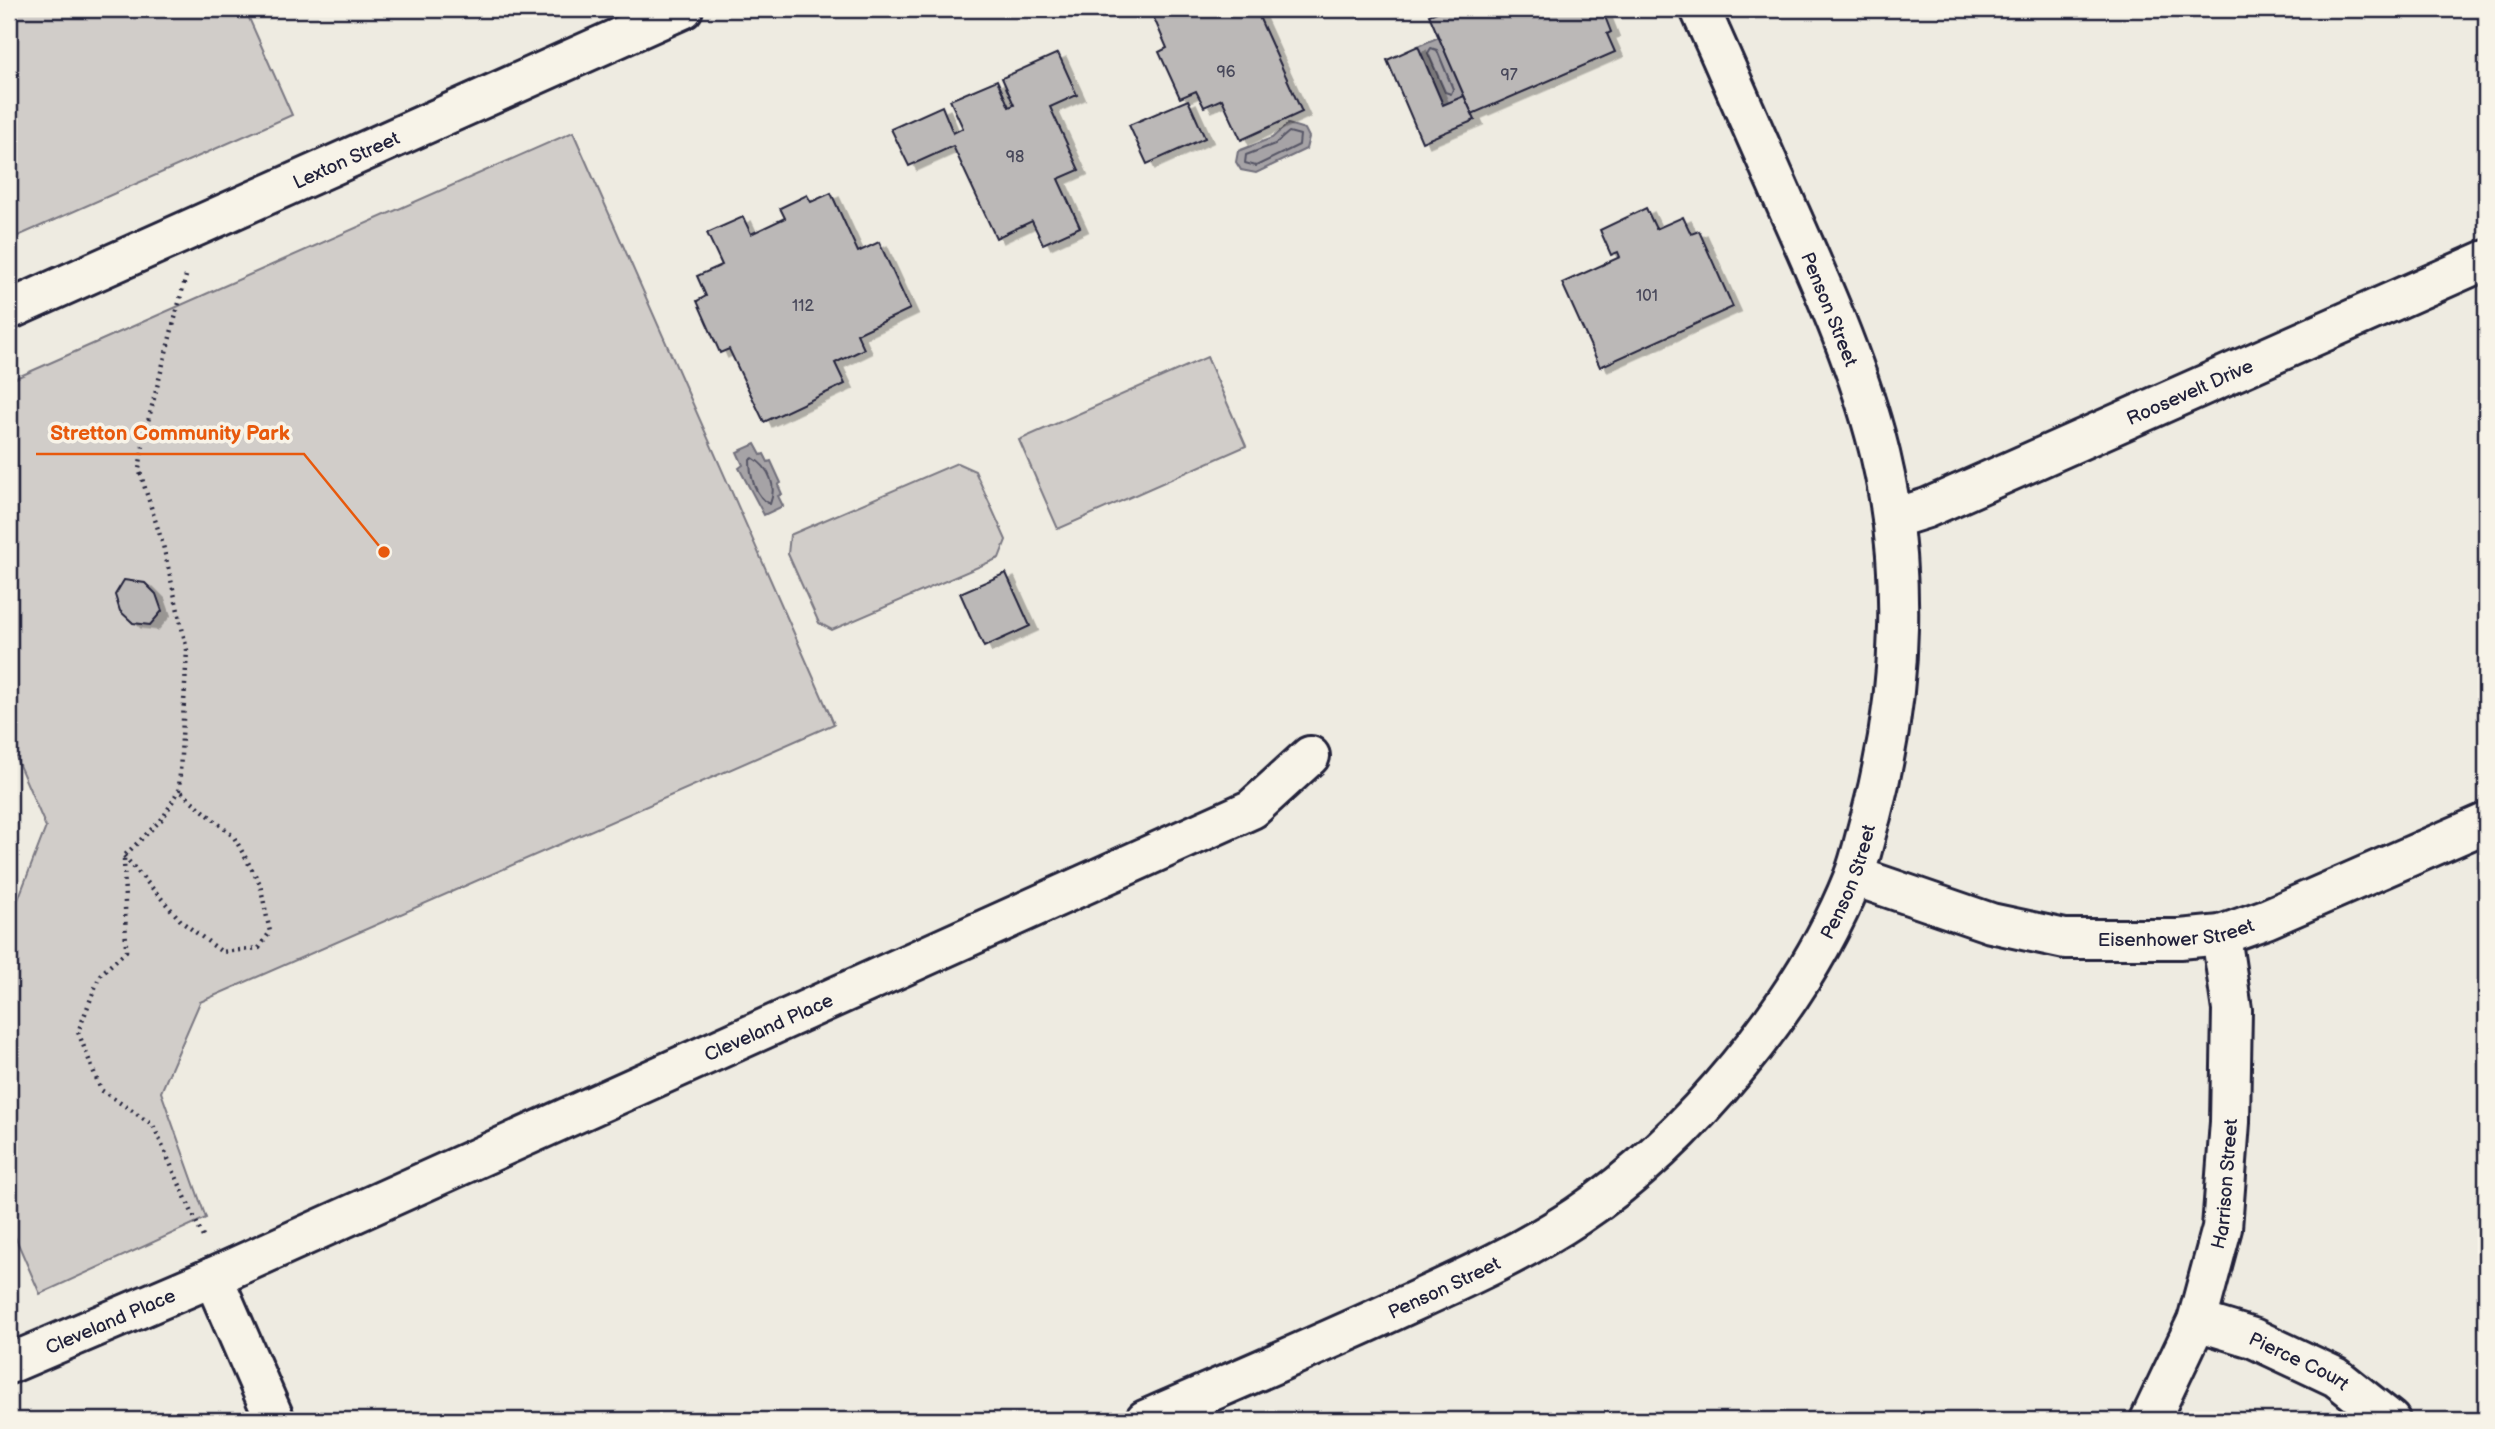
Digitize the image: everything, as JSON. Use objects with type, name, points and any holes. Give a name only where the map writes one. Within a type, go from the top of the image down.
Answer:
[{"type":"street","name":"Lexton Street","points":[[9,310],[683,9]]},
{"type":"street","name":"Penson Street","points":[[1145,1420],[1513,1256],[1578,1215],[1640,1169],[1684,1127],[1772,1020],[1821,944],[1854,876],[1886,752],[1894,694],[1897,603],[1892,519],[1875,435],[1830,303],[1700,9]]},
{"type":"street","name":"Roosevelt Drive","points":[[1892,519],[1927,508],[2486,260]]},
{"type":"street","name":"Cleveland Place","points":[[9,1364],[213,1276],[1252,809],[1310,756]]},
{"type":"street","name":"Eisenhower Street","points":[[1854,876],[1991,923],[2065,939],[2142,941],[2221,935],[2313,900],[2486,823]]},
{"type":"street","name":"Harrison Street","points":[[2150,1420],[2197,1321],[2222,1228],[2230,1122],[2232,1010],[2221,935]]},
{"type":"street","points":[[213,1276],[275,1420]]},
{"type":"street","name":"Pierce Court","points":[[2197,1321],[2253,1338],[2336,1377],[2390,1420]]},
{"type":"path","points":[[200,224],[146,429],[139,469],[163,545],[187,650],[179,790],[163,818],[124,856],[126,951],[100,975],[78,1032],[101,1090],[153,1125],[207,1246],[213,1276]]},
{"type":"path","points":[[124,856],[182,922],[222,952],[259,948],[270,932],[260,884],[234,837],[179,790]]},
{"type":"shaded area","points":[[9,9],[245,9],[292,115],[9,240]]},
{"type":"shaded area","points":[[573,132],[834,724],[200,1002],[161,1092],[206,1218],[40,1294],[9,1223],[9,923],[46,827],[9,742],[9,381]]},
{"type":"shaded area","points":[[1207,357],[1246,446],[1058,529],[1019,440]]},
{"type":"shaded area","points":[[957,463],[975,471],[1006,540],[999,558],[832,630],[819,623],[788,554],[790,535]]},
{"type":"water","points":[[1439,37],[1464,96],[1443,105],[1418,46]]},
{"type":"water","points":[[1288,124],[1305,129],[1309,137],[1306,149],[1256,173],[1241,170],[1236,162],[1238,151],[1272,138]]},
{"type":"water","points":[[755,444],[761,455],[764,454],[768,462],[771,461],[781,483],[778,485],[782,494],[778,496],[783,506],[764,515],[739,468],[743,465],[737,452]]},
{"type":"building","points":[[1150,9],[1259,9],[1256,10],[1302,112],[1241,140],[1222,99],[1204,107],[1196,91],[1180,98],[1159,52],[1167,48]]},
{"type":"building","points":[[1445,9],[1602,9],[1611,32],[1607,34],[1615,52],[1472,114],[1429,15]]},
{"type":"building","points":[[1418,46],[1443,105],[1464,96],[1475,120],[1422,142],[1387,60]]},
{"type":"building","points":[[1058,53],[1077,95],[1050,107],[1079,170],[1058,179],[1080,227],[1043,244],[1032,221],[996,238],[953,146],[909,166],[891,129],[942,106],[953,133],[963,128],[950,100],[997,80],[1009,107],[1014,105],[1002,78]]},
{"type":"building","points":[[1188,100],[1205,138],[1147,164],[1129,125]]},
{"type":"building","points":[[831,193],[858,252],[879,242],[910,309],[857,334],[864,349],[835,363],[845,384],[764,422],[729,349],[720,353],[697,301],[706,296],[697,276],[722,265],[707,233],[743,217],[751,234],[785,218],[780,208],[807,195],[811,202]]},
{"type":"building","points":[[1646,208],[1656,229],[1683,217],[1691,234],[1699,231],[1733,307],[1600,367],[1562,283],[1620,257],[1618,252],[1611,255],[1600,230]]},
{"type":"building","points":[[1006,573],[1030,626],[984,647],[960,593]]},
{"type":"building","points":[[124,580],[145,583],[156,594],[162,611],[150,625],[133,623],[120,611],[115,595]]},
{"type":"place","name":"Stretton Community Park","points":[[384,552]]}]
